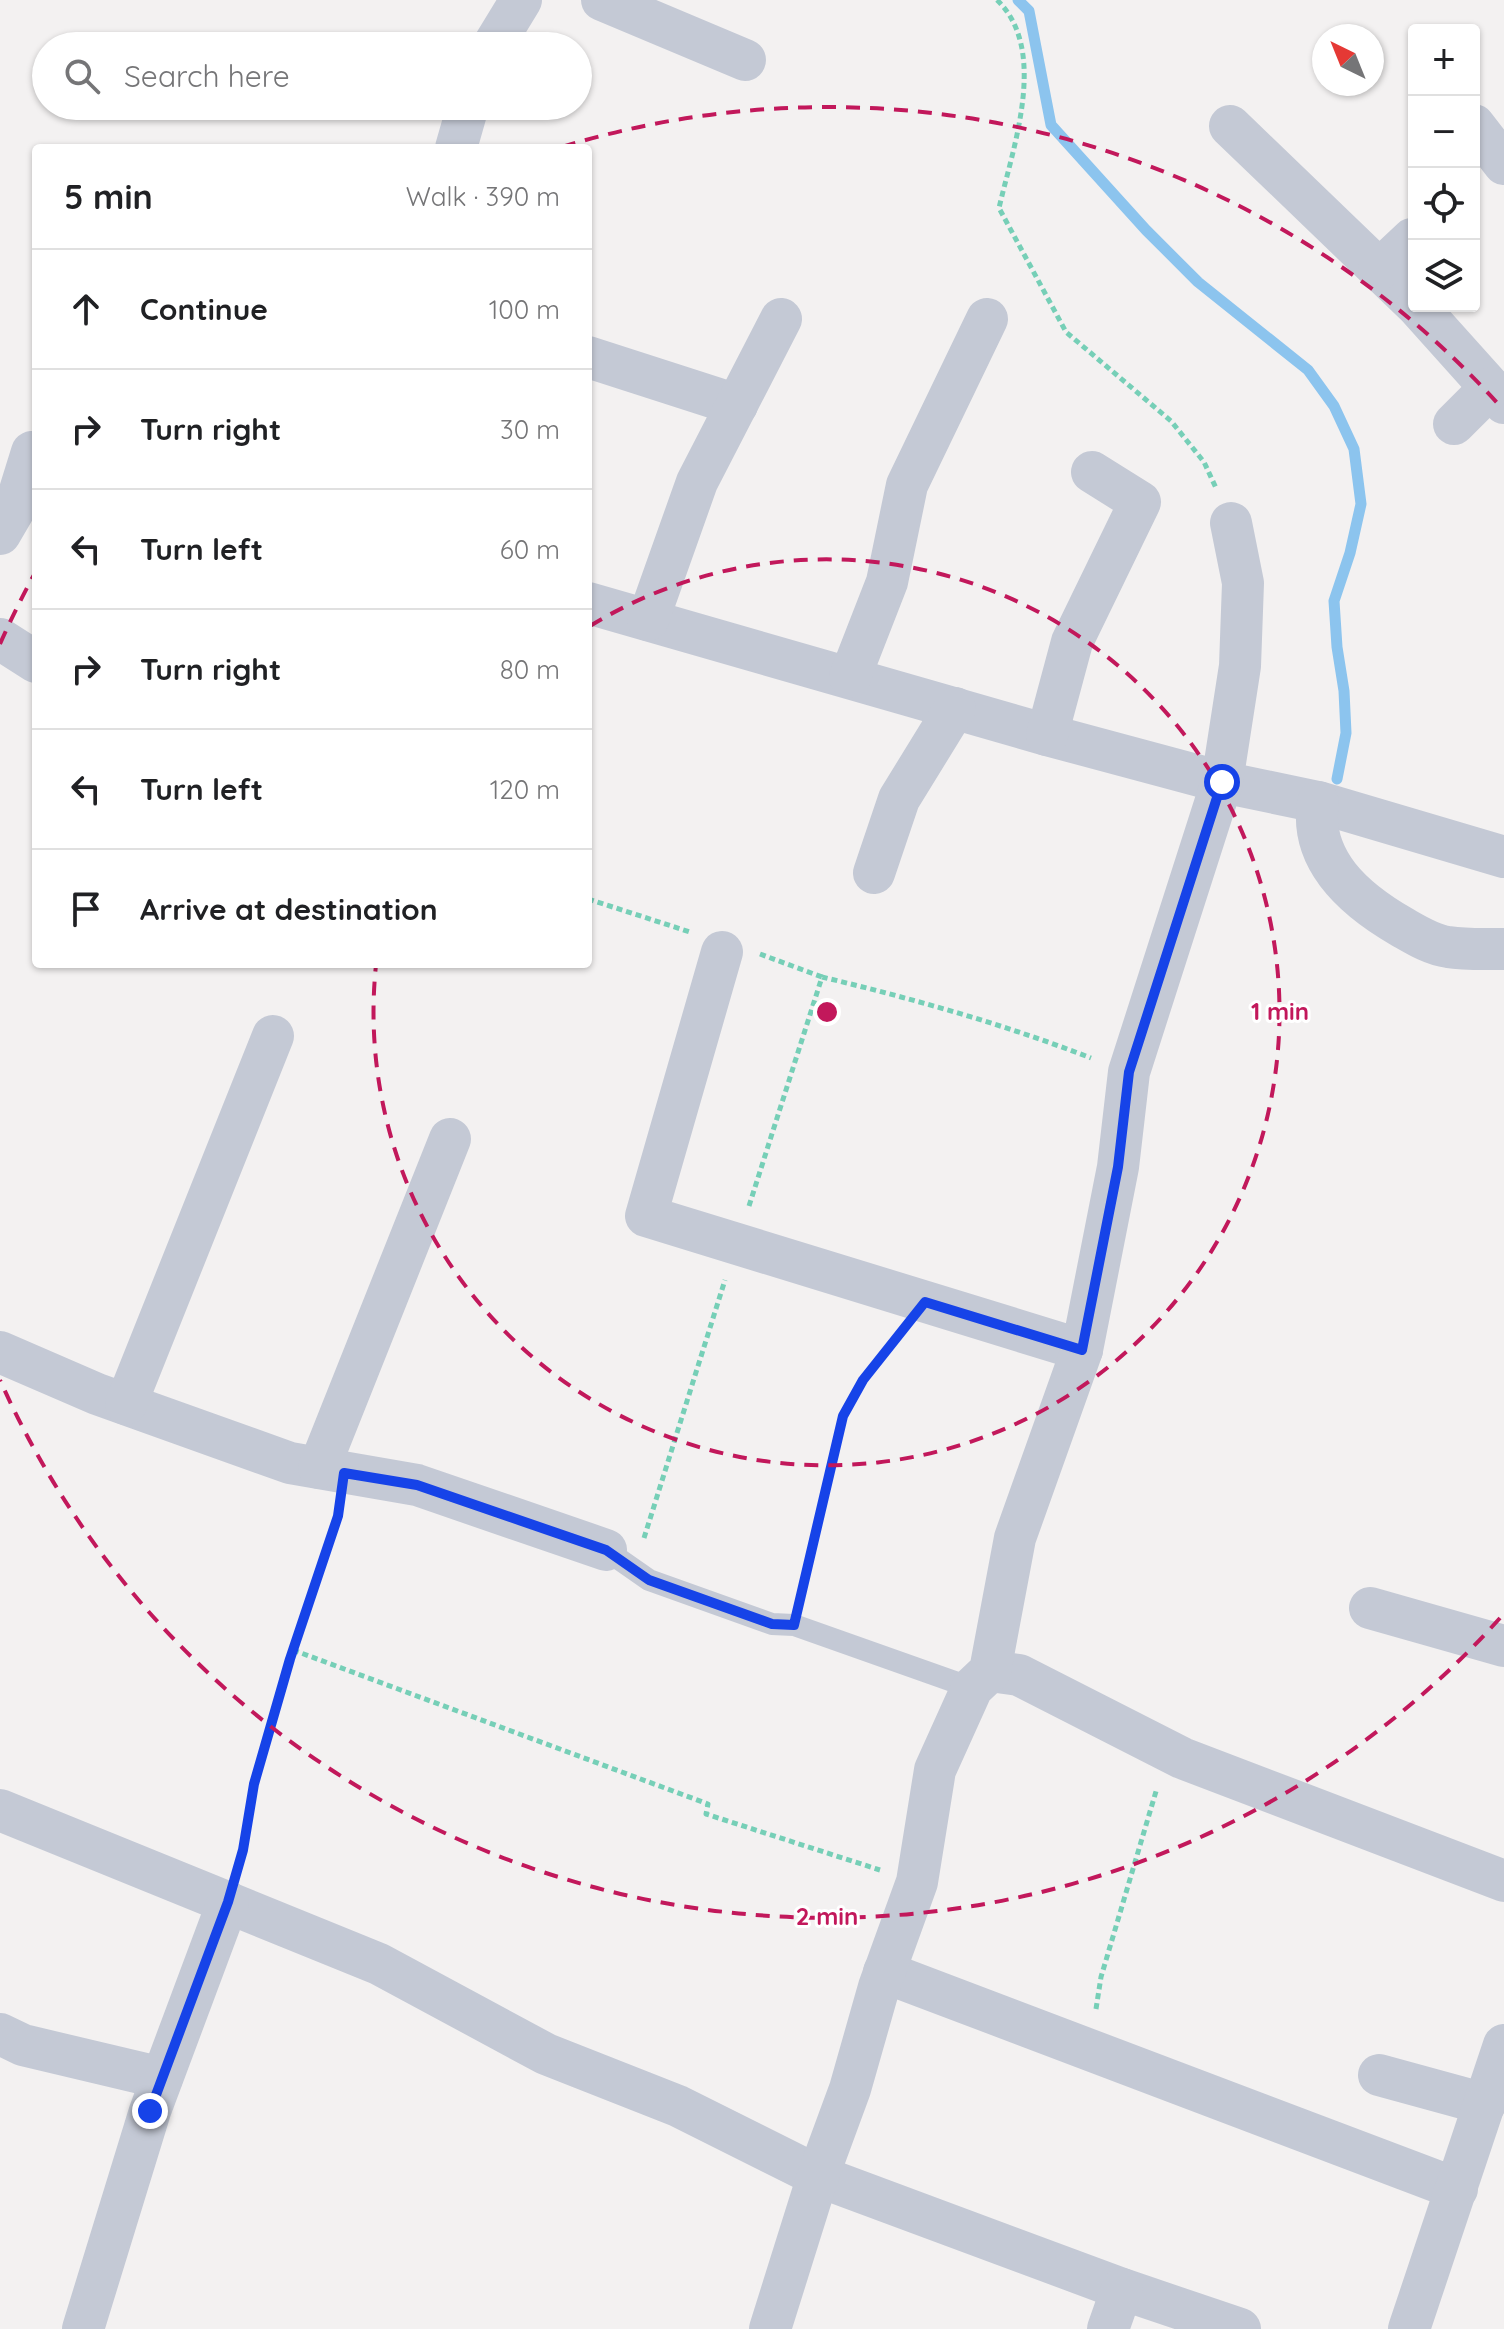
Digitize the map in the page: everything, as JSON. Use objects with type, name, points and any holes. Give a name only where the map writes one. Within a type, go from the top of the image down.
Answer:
[{"type":"street","points":[[502,32],[521,0]]},
{"type":"street","points":[[602,0],[745,60]]},
{"type":"street","points":[[457,144],[464,120]]},
{"type":"street","points":[[1480,137],[1495,168]]},
{"type":"street","points":[[1232,141],[1408,298]]},
{"type":"street","points":[[1379,270],[1411,240]]},
{"type":"street","points":[[1421,312],[1497,396],[1454,424]]},
{"type":"street","points":[[648,620],[697,482],[781,319]]},
{"type":"street","points":[[850,677],[887,582],[895,478],[987,319]]},
{"type":"street","points":[[592,358],[737,405]]},
{"type":"street","points":[[0,534],[14,510],[23,449]]},
{"type":"street","points":[[1047,735],[1072,642],[1140,502],[1092,472]]},
{"type":"street","points":[[770,2329],[818,2176],[850,2089],[884,1972],[917,1882],[935,1770],[981,1679],[1015,1538],[1082,1350],[1118,1167],[1129,1072],[1222,782],[1240,652],[1243,583],[1231,523]]},
{"type":"street","points":[[592,604],[1047,735],[1222,782],[1318,802],[1504,857]]},
{"type":"street","points":[[0,639],[32,659]]},
{"type":"street","points":[[874,873],[899,799],[955,708]]},
{"type":"street","points":[[1318,802],[1315,819],[1321,848],[1335,875],[1364,903],[1418,936],[1446,947],[1504,949]]},
{"type":"street","points":[[722,952],[704,1072],[646,1216],[1082,1350]]},
{"type":"street","points":[[126,1404],[273,1036]]},
{"type":"street","points":[[331,1470],[403,1298],[449,1138]]},
{"type":"street","points":[[0,1352],[126,1404],[290,1463],[417,1485],[620,1560]]},
{"type":"street","points":[[1370,1608],[1447,1613],[1504,1646]]},
{"type":"street","points":[[981,1679],[1019,1675],[1168,1751],[1504,1881]]},
{"type":"street","points":[[0,1810],[379,1964],[546,2054],[678,2106],[818,2176],[1122,2289],[1240,2329]]},
{"type":"street","points":[[83,2329],[150,2111],[228,1902]]},
{"type":"street","points":[[884,1972],[1457,2189]]},
{"type":"street","points":[[0,2034],[23,2045],[162,2078]]},
{"type":"street","points":[[1409,2329],[1504,2045]]},
{"type":"street","points":[[1379,2075],[1485,2104]]},
{"type":"street","points":[[1108,2329],[1122,2289]]},
{"type":"lane","points":[[620,1560],[649,1580],[772,1624],[794,1625],[866,1653],[981,1679]]},
{"type":"path","points":[[997,0],[1009,11],[1023,42],[1024,92],[999,208],[1066,332],[1171,421],[1204,462],[1231,523]]},
{"type":"path","points":[[620,1560],[736,1244],[822,977],[912,998],[1019,1031],[1129,1072]]},
{"type":"path","points":[[794,1625],[843,1416],[863,1380],[925,1302]]},
{"type":"path","points":[[228,1902],[243,1850],[254,1784],[293,1650],[338,1516],[331,1470]]},
{"type":"path","points":[[293,1650],[708,1804],[706,1814],[917,1882]]},
{"type":"path","points":[[1088,2050],[1101,1977],[1168,1751]]},
{"type":"waterway","points":[[1018,0],[1029,11],[1051,125],[1146,230],[1198,282],[1308,370],[1334,406],[1354,449],[1361,504],[1350,553],[1334,601],[1346,733],[1337,779]]},
{"type":"route","points":[[150,2111],[228,1902],[243,1850],[254,1784],[290,1659],[338,1516],[344,1473],[417,1485],[606,1550],[649,1580],[772,1624],[794,1625],[843,1416],[863,1380],[925,1302],[1082,1350],[1118,1167],[1129,1072],[1222,782]]}]
